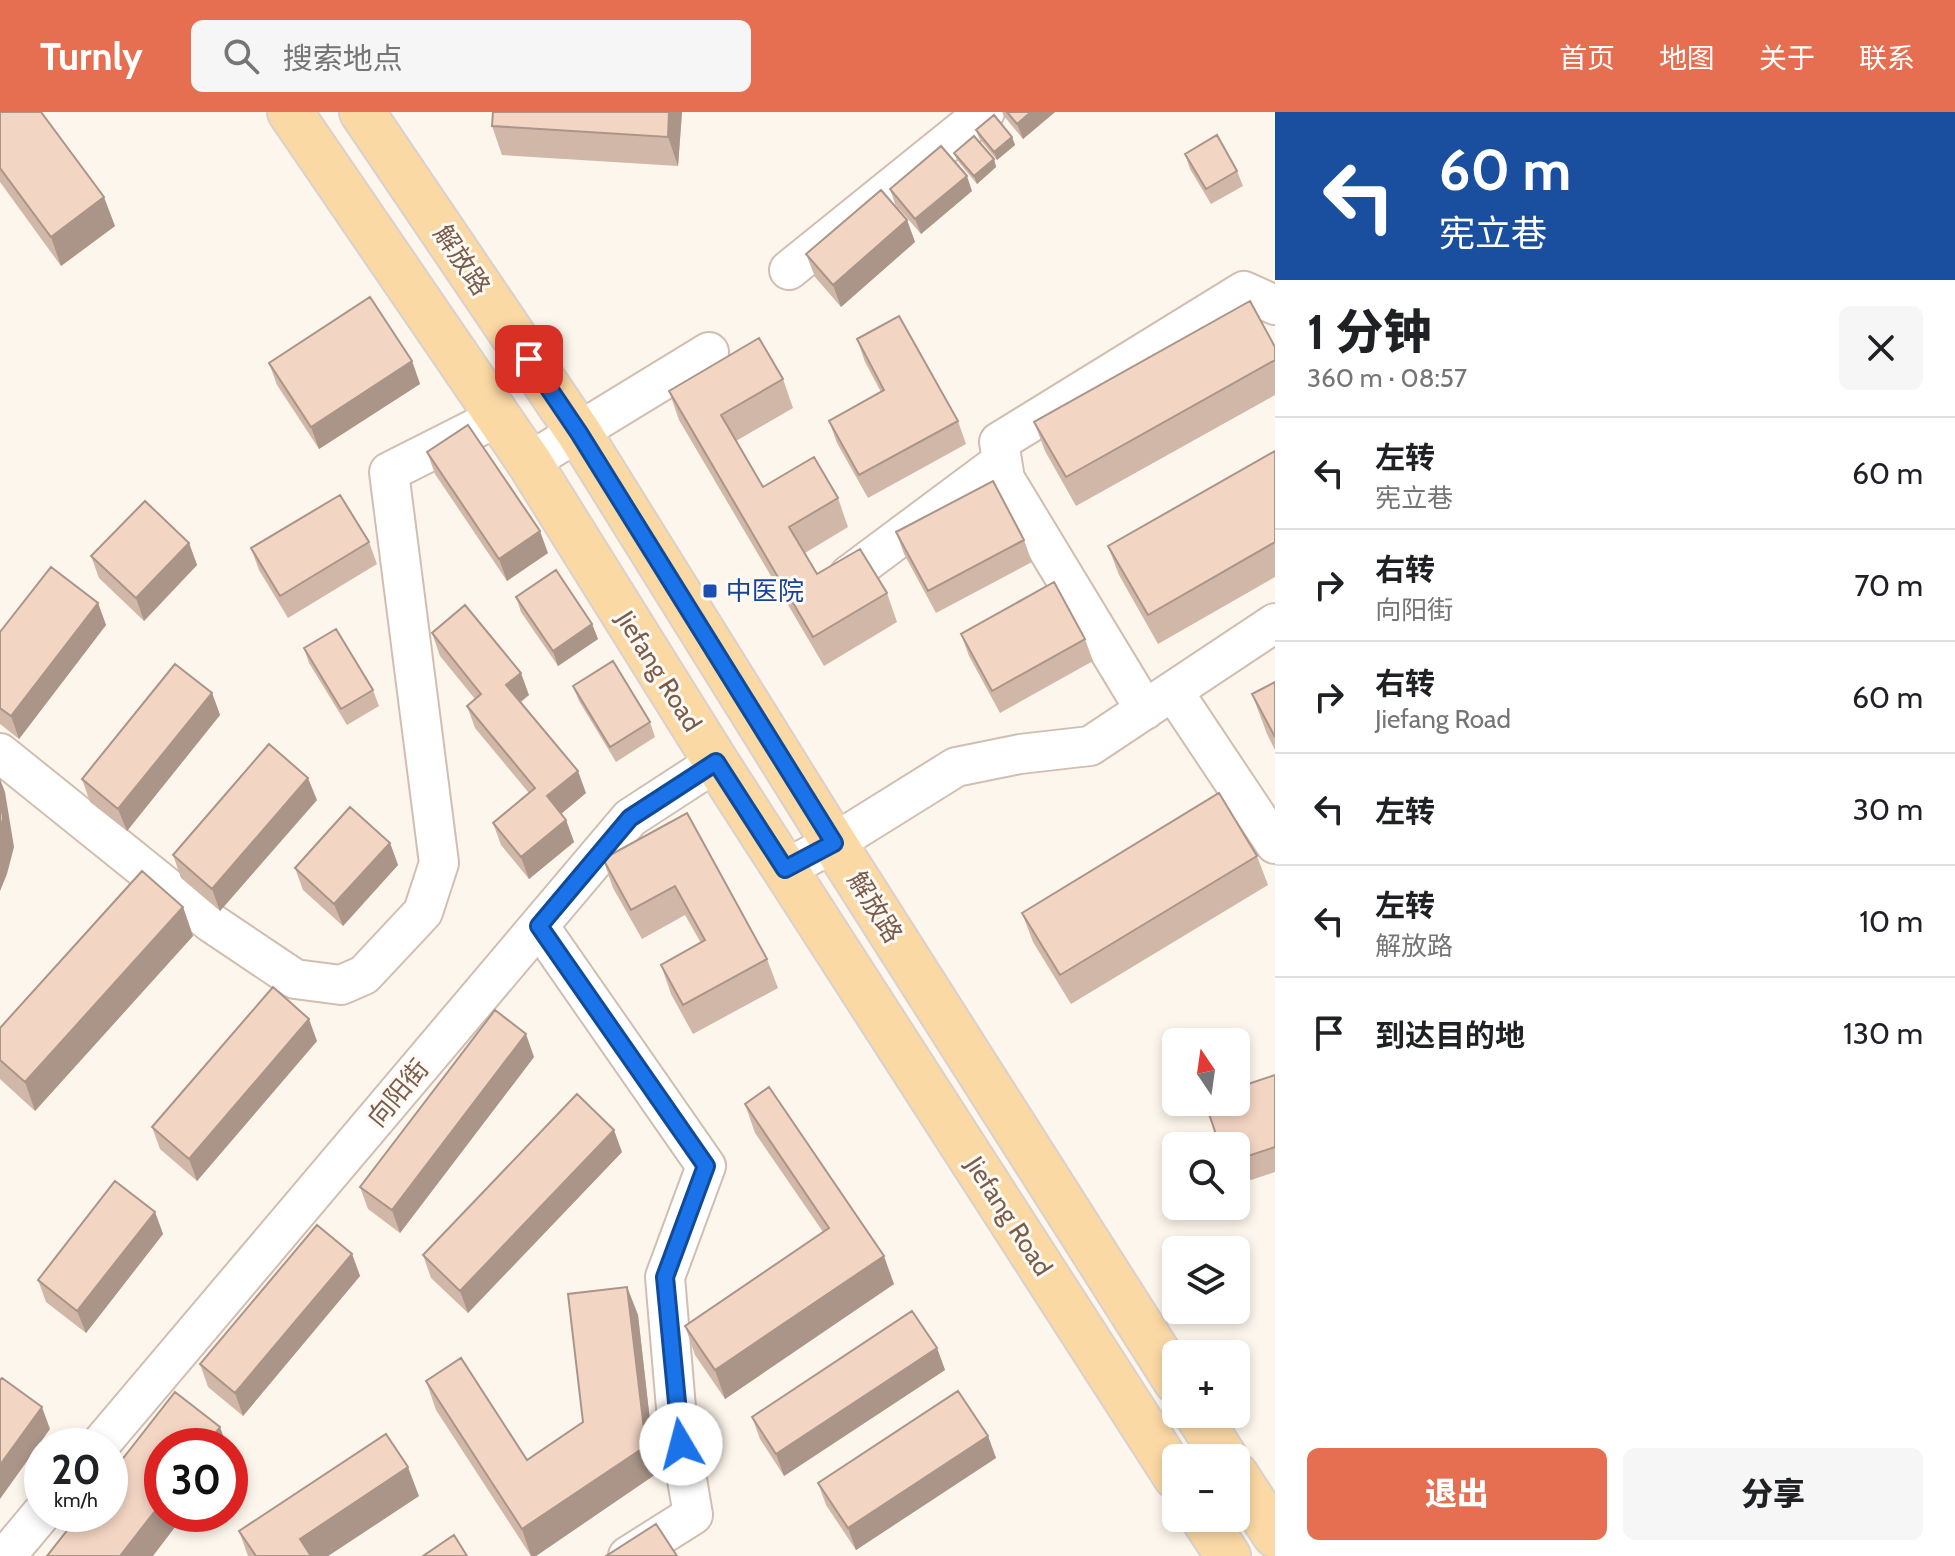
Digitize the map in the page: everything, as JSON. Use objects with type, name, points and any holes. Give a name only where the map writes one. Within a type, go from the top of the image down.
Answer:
[{"type":"main road","name":"Jiefang Road","points":[[290,112],[529,462],[716,762],[1162,1455]]},
{"type":"main road","name":"解放路","points":[[362,112],[579,433],[834,843],[1162,1359]]},
{"type":"main road","points":[[1250,1497],[1275,1535]]},
{"type":"main road","points":[[1212,1532],[1228,1556]]},
{"type":"street","points":[[789,270],[985,112]]},
{"type":"street","points":[[1275,305],[1244,291],[999,442],[1005,479],[1159,701],[1275,844]]},
{"type":"street","points":[[529,462],[709,352]]},
{"type":"street","points":[[0,753],[210,922],[295,979],[341,985],[364,975],[423,912],[439,863],[389,472],[498,417]]},
{"type":"street","points":[[849,575],[1002,461]]},
{"type":"street","points":[[785,869],[834,843],[956,767],[1020,754],[1090,746],[1275,623]]},
{"type":"street","name":"向阳街","points":[[114,1428],[630,818],[716,762]]},
{"type":"street","points":[[539,926],[706,1166],[665,1277],[677,1420],[693,1515],[628,1556]]},
{"type":"street","points":[[6,1556],[26,1532]]},
{"type":"building","points":[[0,112],[41,112],[104,197],[51,237],[0,168]]},
{"type":"building","points":[[493,112],[669,112],[668,137],[492,126]]},
{"type":"building","points":[[1007,112],[1031,112],[1017,124]]},
{"type":"building","points":[[994,115],[1012,137],[994,152],[976,130]]},
{"type":"building","points":[[1217,135],[1237,171],[1206,189],[1185,154]]},
{"type":"building","points":[[974,136],[994,159],[974,176],[954,153]]},
{"type":"building","points":[[941,146],[967,176],[915,219],[890,189]]},
{"type":"building","points":[[881,190],[907,220],[833,285],[806,254]]},
{"type":"building","points":[[370,297],[412,361],[311,427],[269,363]]},
{"type":"building","points":[[1250,301],[1275,347],[1275,360],[1066,477],[1034,422]]},
{"type":"building","points":[[899,316],[958,421],[859,475],[829,421],[884,390],[857,339]]},
{"type":"building","points":[[759,338],[783,379],[721,415],[763,487],[814,457],[838,498],[789,527],[817,574],[860,549],[887,593],[813,637],[669,391]]},
{"type":"building","points":[[468,425],[540,531],[499,559],[427,452]]},
{"type":"building","points":[[1275,451],[1275,542],[1148,615],[1108,546]]},
{"type":"building","points":[[993,481],[1024,540],[928,591],[896,532]]},
{"type":"building","points":[[340,495],[369,542],[280,596],[251,548]]},
{"type":"building","points":[[145,501],[189,543],[136,598],[91,556]]},
{"type":"building","points":[[51,567],[98,603],[11,716],[0,708],[0,632]]},
{"type":"building","points":[[556,570],[592,624],[553,651],[516,597]]},
{"type":"building","points":[[1054,582],[1085,639],[992,691],[961,634]]},
{"type":"building","points":[[465,605],[521,673],[506,685],[578,771],[547,796],[566,820],[521,857],[493,823],[535,788],[467,706],[481,694],[432,633]]},
{"type":"building","points":[[336,629],[373,690],[341,709],[304,648]]},
{"type":"building","points":[[613,661],[650,722],[610,747],[573,686]]},
{"type":"building","points":[[175,664],[212,693],[118,809],[82,779]]},
{"type":"building","points":[[1275,682],[1275,737],[1252,694]]},
{"type":"building","points":[[269,744],[308,778],[212,889],[173,855]]},
{"type":"building","points":[[1219,793],[1257,856],[1060,975],[1022,913]]},
{"type":"building","points":[[0,799],[3,818],[0,831]]},
{"type":"building","points":[[350,807],[390,843],[334,904],[295,868]]},
{"type":"building","points":[[687,813],[767,959],[683,1005],[661,965],[705,940],[675,886],[631,910],[603,859]]},
{"type":"building","points":[[142,871],[183,907],[25,1082],[0,1060],[0,1028]]},
{"type":"building","points":[[273,987],[309,1019],[189,1159],[152,1127]]},
{"type":"building","points":[[495,1010],[526,1034],[392,1210],[360,1187]]},
{"type":"building","points":[[1275,1075],[1275,1147],[1250,1155],[1250,1132],[1215,1132],[1210,1116],[1250,1116],[1250,1083]]},
{"type":"building","points":[[769,1087],[884,1256],[715,1370],[685,1326],[829,1228],[745,1104]]},
{"type":"building","points":[[577,1094],[614,1130],[460,1291],[423,1255]]},
{"type":"building","points":[[115,1181],[155,1212],[77,1311],[38,1280]]},
{"type":"building","points":[[317,1225],[352,1254],[235,1393],[200,1364]]},
{"type":"building","points":[[627,1287],[646,1446],[522,1529],[426,1381],[461,1358],[527,1460],[583,1422],[568,1294]]},
{"type":"building","points":[[912,1311],[937,1348],[776,1454],[752,1417]]},
{"type":"building","points":[[2,1378],[42,1407],[0,1465]]},
{"type":"building","points":[[958,1391],[988,1436],[848,1528],[818,1483]]},
{"type":"building","points":[[175,1392],[220,1427],[219,1428],[147,1428]]},
{"type":"building","points":[[144,1432],[144,1525],[120,1556],[47,1556],[66,1532],[128,1532],[128,1452]]},
{"type":"building","points":[[386,1434],[408,1467],[300,1539],[311,1556],[256,1556],[240,1532],[248,1532],[248,1525]]},
{"type":"building","points":[[656,1524],[677,1556],[606,1556]]},
{"type":"building","points":[[454,1535],[467,1556],[423,1556]]},
{"type":"place","name":"中医院","points":[[710,591]]},
{"type":"route","points":[[529,359],[579,433],[834,843],[785,869],[716,762],[630,818],[539,926],[706,1166],[665,1277],[681,1444]]}]
